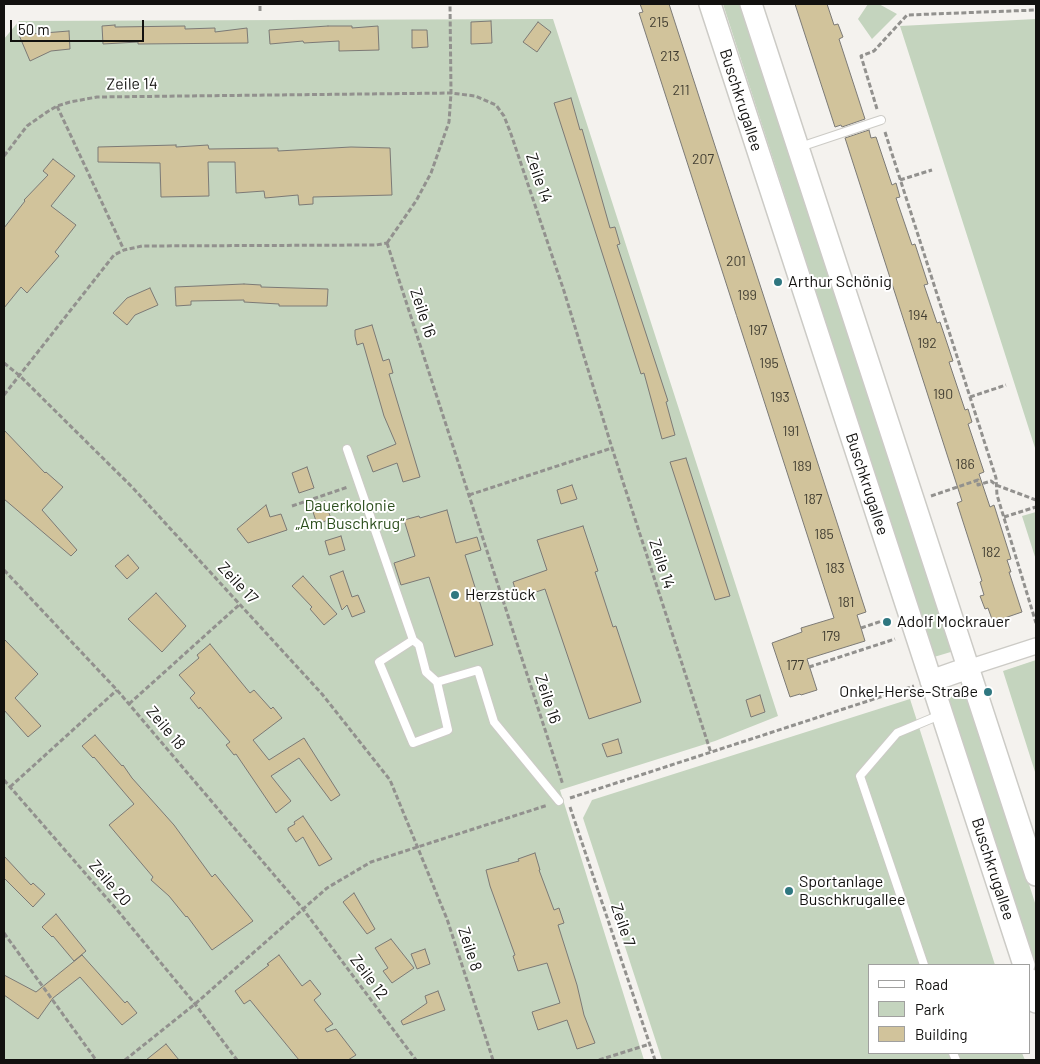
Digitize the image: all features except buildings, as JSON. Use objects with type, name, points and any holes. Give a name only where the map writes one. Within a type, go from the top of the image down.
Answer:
[{"type":"main road","name":"Buschkrugallee","points":[[710,4],[1024,964]]},
{"type":"main road","points":[[751,4],[1036,875]]},
{"type":"main road","points":[[931,681],[968,668]]},
{"type":"main road","points":[[1030,982],[1036,1002]]},
{"type":"street","points":[[968,668],[1036,646]]},
{"type":"lane","points":[[798,147],[881,120]]},
{"type":"lane","points":[[347,449],[413,640],[419,645],[426,672],[437,682],[448,730],[413,743],[379,662],[413,640]]},
{"type":"lane","points":[[437,682],[478,670],[494,722],[563,800]]},
{"type":"lane","points":[[924,964],[860,776],[897,733],[942,714]]},
{"type":"path","points":[[260,4],[260,11]]},
{"type":"path","points":[[4,395],[114,255],[124,250],[142,246],[376,245],[387,243],[416,201],[431,173],[449,122],[451,93],[450,4]]},
{"type":"path","points":[[1036,10],[906,15],[874,51],[860,56],[996,478],[997,495],[1036,623]]},
{"type":"path","name":"Zeile 14","points":[[4,156],[27,126],[57,106],[97,97],[451,93],[475,96],[496,105],[504,116],[564,290],[612,448],[711,753]]},
{"type":"path","points":[[57,106],[124,250]]},
{"type":"path","points":[[900,180],[932,170]]},
{"type":"path","name":"Zeile 16","points":[[387,243],[469,495],[563,800]]},
{"type":"path","name":"Zeile 17","points":[[4,363],[20,376],[133,488],[322,694],[390,780],[419,847]]},
{"type":"path","points":[[970,397],[1006,385]]},
{"type":"path","points":[[469,495],[612,448]]},
{"type":"path","points":[[914,502],[978,480],[978,485],[991,481],[996,485],[1036,500]]},
{"type":"path","points":[[292,506],[358,483]]},
{"type":"path","points":[[1004,517],[1036,507]]},
{"type":"path","name":"Zeile 18","points":[[4,570],[117,690],[303,909]]},
{"type":"path","points":[[129,704],[240,604]]},
{"type":"path","points":[[861,628],[888,619]]},
{"type":"path","points":[[809,667],[895,639]]},
{"type":"path","points":[[125,1060],[194,1004],[327,888],[371,862],[931,681]]},
{"type":"path","points":[[10,787],[117,690]]},
{"type":"path","name":"Zeile 20","points":[[4,780],[118,911],[237,1060]]},
{"type":"path","name":"Zeile 7","points":[[563,800],[655,1060]]},
{"type":"path","name":"Zeile 8","points":[[419,847],[447,919],[494,1060]]},
{"type":"path","name":"Zeile 12","points":[[303,909],[416,1060]]},
{"type":"path","points":[[4,933],[96,1060]]},
{"type":"path","points":[[599,1060],[650,1044]]},
{"type":"green space","points":[[723,4],[739,4],[756,42],[954,651],[934,657]]},
{"type":"green space","points":[[868,4],[879,4],[897,14],[872,39],[858,19]]},
{"type":"green space","name":"Dauerkolonie „Am Buschkrug“","points":[[553,19],[778,716],[715,741],[560,790],[644,1060],[4,1060],[4,39],[19,21]]},
{"type":"green space","points":[[1036,19],[1036,451],[900,26]]},
{"type":"green space","points":[[1036,512],[1036,560],[1022,516]]},
{"type":"green space","points":[[1036,660],[1036,775],[1003,671]]},
{"type":"green space","points":[[967,691],[1036,906],[1036,976],[947,698]]},
{"type":"green space","name":"Sportanlage Buschkrugallee","points":[[910,699],[995,964],[868,964],[868,1054],[1022,1054],[1025,1060],[662,1060],[583,818],[592,800]]},
{"type":"place","name":"Arthur Schönig","points":[[778,282]]},
{"type":"place","name":"Herzstück","points":[[455,595]]},
{"type":"place","name":"Adolf Mockrauer","points":[[887,622]]},
{"type":"place","name":"Onkel-Herse-Straße","points":[[988,692]]},
{"type":"place","name":"Sportanlage Buschkrugallee","points":[[789,891]]}]
